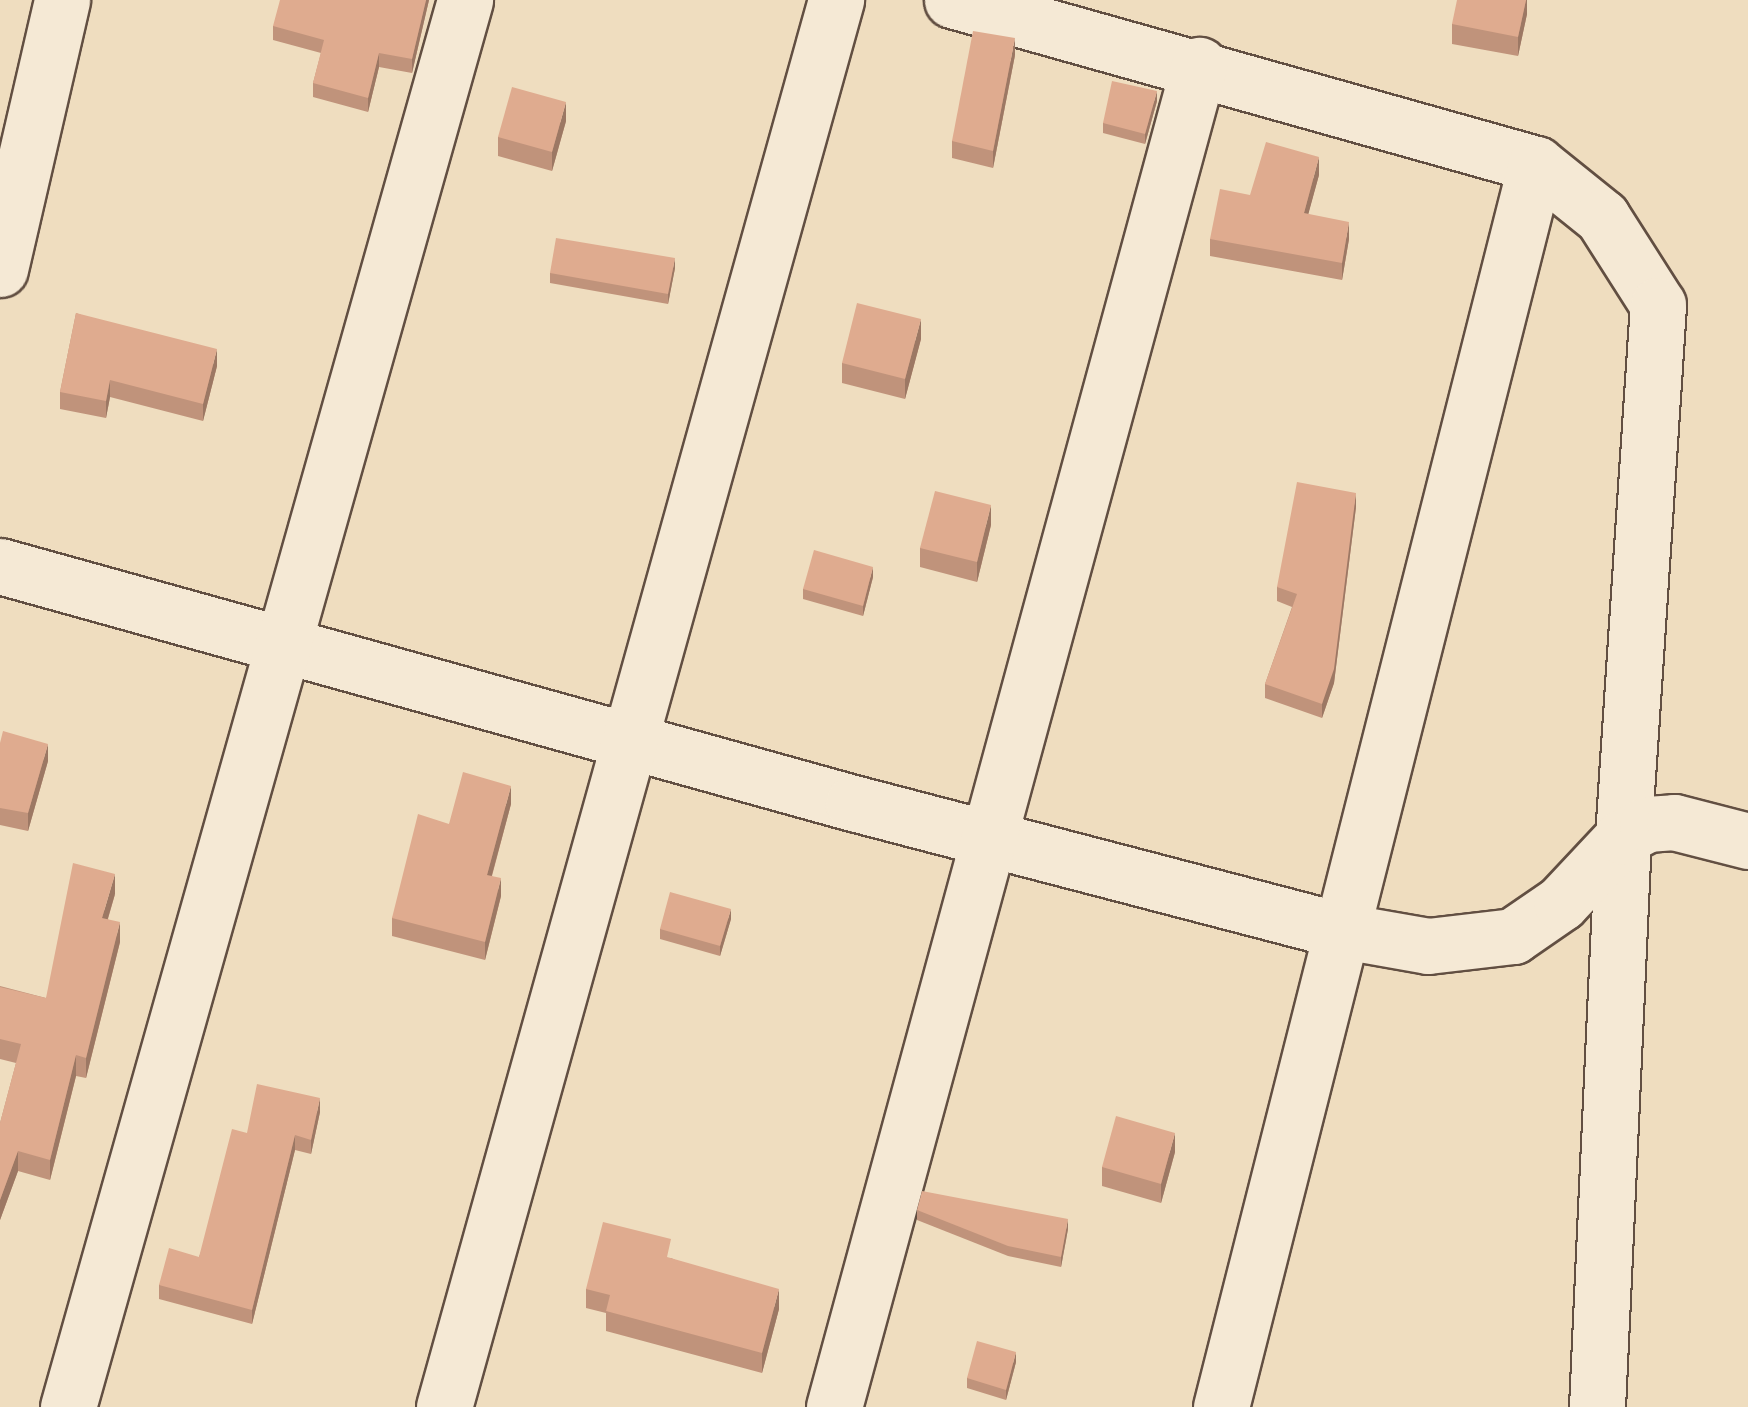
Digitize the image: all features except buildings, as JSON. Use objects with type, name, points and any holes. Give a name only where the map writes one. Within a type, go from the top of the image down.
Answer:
[{"type":"street","points":[[0,269],[62,0]]},
{"type":"street","points":[[68,1407],[465,0]]},
{"type":"street","points":[[444,1407],[633,742],[836,0]]},
{"type":"street","points":[[952,0],[1199,65],[1536,164],[1602,217],[1658,305],[1624,837],[1597,1407]]},
{"type":"street","points":[[834,1407],[986,834],[1199,65]]},
{"type":"street","points":[[1221,1407],[1536,164]]},
{"type":"street","points":[[0,566],[633,742],[1343,931],[1428,946],[1514,936],[1561,903],[1624,837],[1647,824],[1674,822],[1748,841]]}]
